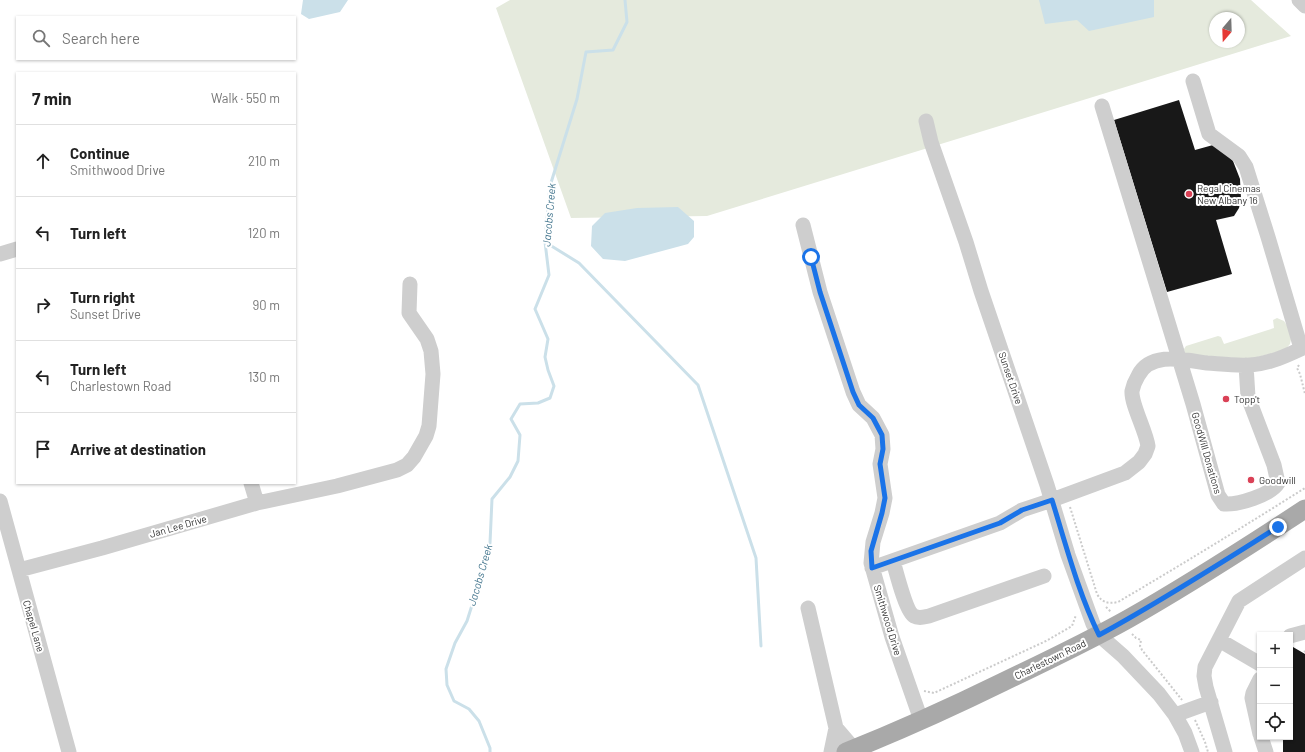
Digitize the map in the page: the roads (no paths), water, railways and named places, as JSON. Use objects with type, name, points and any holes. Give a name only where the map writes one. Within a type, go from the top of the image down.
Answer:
[{"type":"main road","name":"Charlestown Road","points":[[850,750],[993,688],[1099,635],[1204,574],[1305,509]]},
{"type":"street","points":[[1299,0],[1305,6]]},
{"type":"street","points":[[872,568],[1000,523],[1022,510],[1125,473],[1139,462],[1145,454],[1148,446],[1133,396],[1133,386],[1144,366],[1164,359],[1246,365],[1268,361],[1303,348],[1246,168],[1239,156],[1209,134],[1193,81]]},
{"type":"street","points":[[1102,106],[1180,360]]},
{"type":"street","name":"Sunset Drive","points":[[926,121],[930,142],[966,242],[981,291],[1052,500],[1068,555],[1090,616],[1099,635]]},
{"type":"street","name":"Smithwood Drive","points":[[803,225],[820,292],[853,392],[859,405],[873,418],[882,435],[883,449],[880,464],[885,498],[871,551],[872,568],[892,637],[921,720]]},
{"type":"street","points":[[0,254],[16,249]]},
{"type":"street","name":"Jan Lee Drive","points":[[19,570],[102,548],[257,503],[337,486],[397,470],[407,465],[414,457],[429,426],[432,374],[431,351],[427,339],[409,313],[410,284]]},
{"type":"street","name":"GoodWill Donations","points":[[1180,360],[1218,495],[1224,504],[1234,504],[1270,492],[1278,483],[1277,474],[1248,397],[1246,365]]},
{"type":"street","points":[[251,484],[257,503]]},
{"type":"street","name":"Chapel Lane","points":[[0,500],[69,752]]},
{"type":"street","points":[[1225,752],[1210,702],[1204,676],[1205,667],[1239,601],[1305,558]]},
{"type":"street","points":[[893,561],[908,609],[912,616],[919,617],[933,614],[1044,576]]},
{"type":"street","points":[[808,608],[836,728],[850,750]]},
{"type":"street","points":[[1293,635],[1305,632]]},
{"type":"street","points":[[1099,635],[1138,671],[1159,694],[1175,715],[1185,733],[1192,752]]},
{"type":"street","points":[[1219,640],[1257,662]]},
{"type":"street","points":[[1257,685],[1252,698],[1257,720]]},
{"type":"street","points":[[1175,715],[1210,702]]},
{"type":"street","points":[[831,752],[836,728]]},
{"type":"street","points":[[1262,740],[1266,752]]},
{"type":"water","points":[[303,0],[348,0],[340,12],[309,19],[301,14]]},
{"type":"water","points":[[1039,0],[1154,0],[1154,17],[1089,31],[1077,20],[1045,24]]},
{"type":"water","points":[[678,207],[694,221],[694,237],[688,244],[625,261],[603,259],[591,246],[592,226],[605,213],[637,208]]},
{"type":"waterway","name":"Jacobs Creek","points":[[490,752],[490,748],[479,721],[469,709],[454,701],[447,685],[446,669],[455,643],[467,621],[485,564],[490,543],[492,499],[510,477],[518,461],[520,435],[511,419],[520,404],[538,403],[550,398],[554,386],[545,357],[548,339],[535,309],[549,275],[545,242],[550,186],[577,99],[586,52],[613,50],[627,22],[625,0]]},
{"type":"waterway","points":[[545,242],[579,263],[698,385],[756,558],[761,646]]},
{"type":"place","name":"Regal Cinemas New Albany 16","points":[[1189,194]]},
{"type":"place","name":"Topp't","points":[[1226,399]]},
{"type":"place","name":"Goodwill","points":[[1251,480]]}]
